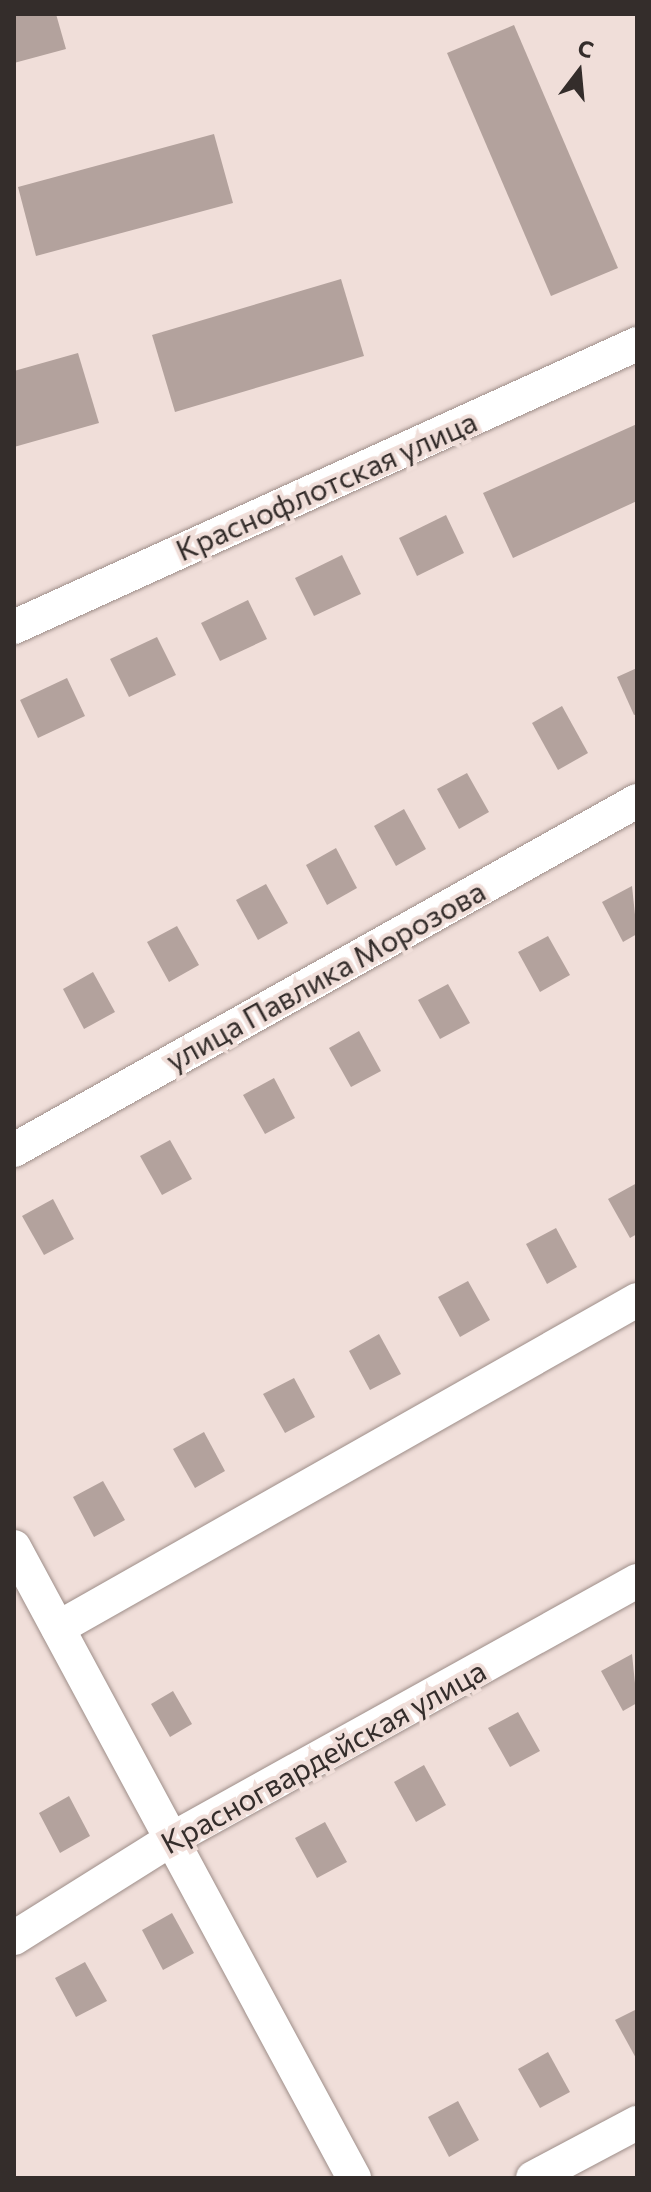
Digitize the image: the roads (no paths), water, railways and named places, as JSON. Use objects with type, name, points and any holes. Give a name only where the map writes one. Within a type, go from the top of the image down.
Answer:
[{"type":"street","name":"Краснофлотская улица","points":[[14,627],[637,344]]},
{"type":"street","name":"улица Павлика Морозова","points":[[14,1150],[637,801]]},
{"type":"street","points":[[58,1628],[637,1300]]},
{"type":"street","points":[[14,1547],[354,2178]]},
{"type":"street","name":"Красногвардейская улица","points":[[14,1938],[172,1839],[637,1581]]},
{"type":"street","points":[[533,2178],[637,2123]]}]
